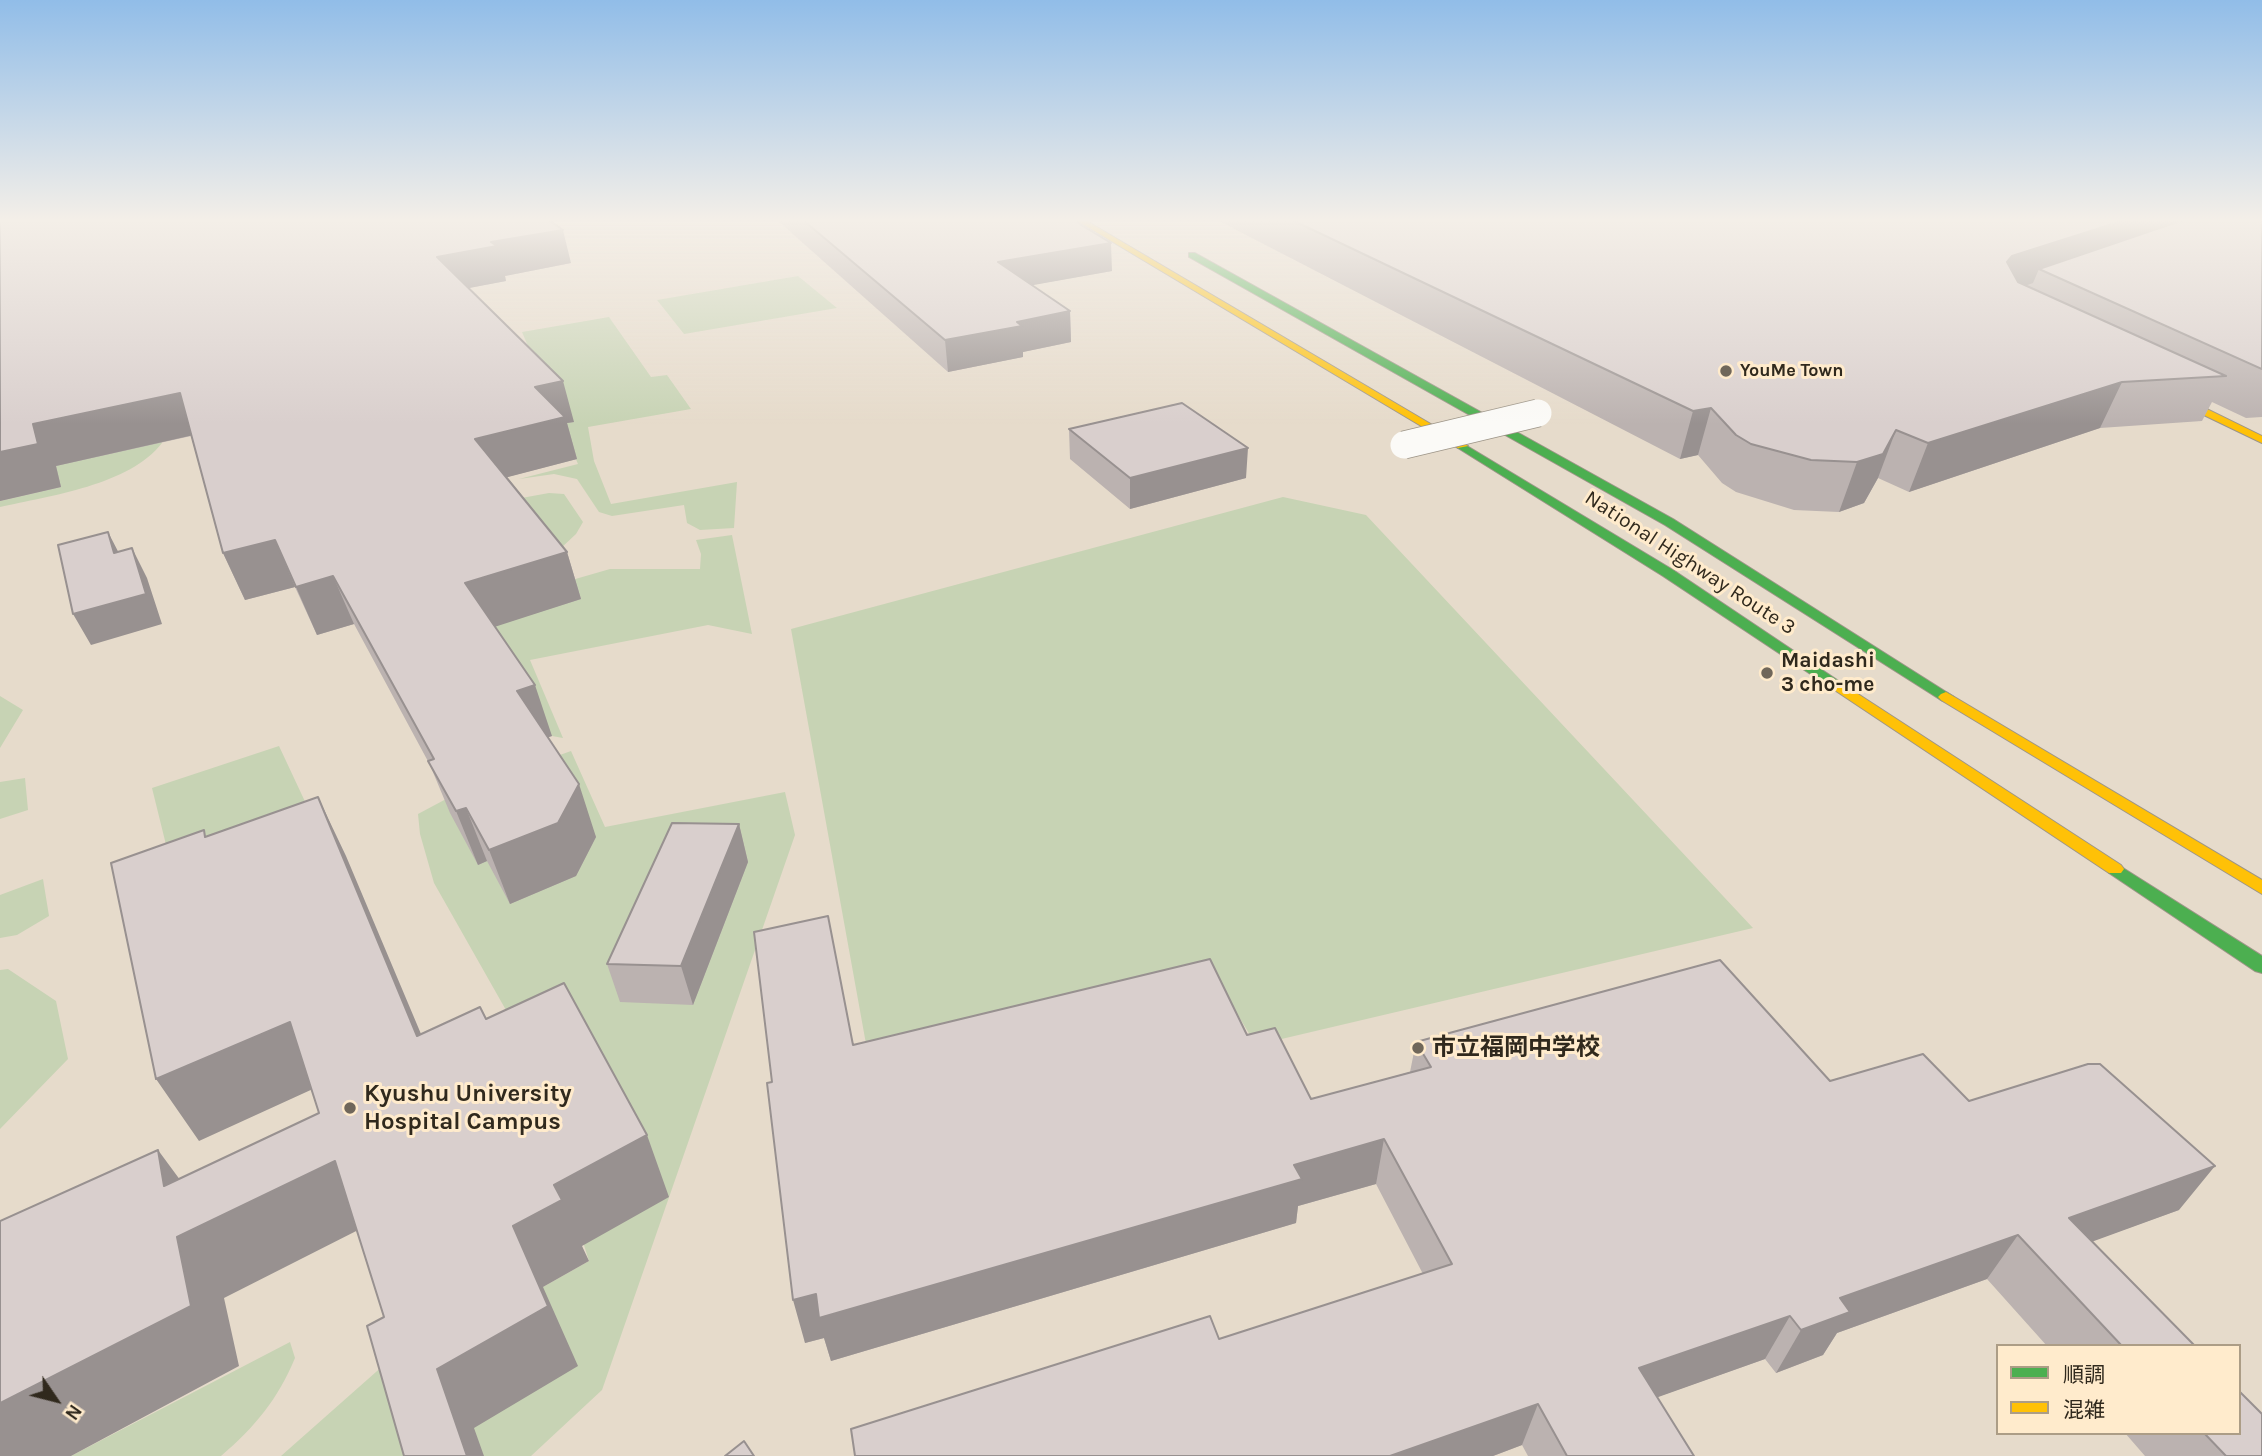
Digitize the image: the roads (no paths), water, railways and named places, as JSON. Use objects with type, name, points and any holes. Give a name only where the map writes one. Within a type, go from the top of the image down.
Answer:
[{"type":"main road","name":"National Highway Route 3","points":[[1197,288],[1352,378],[1387,403],[1497,466],[1668,572],[2262,966]]},
{"type":"main road","name":"National Highway Route 3","points":[[1251,288],[1669,522],[1954,702],[2262,888]]},
{"type":"main road","points":[[2143,381],[2262,440]]},
{"type":"street","points":[[1404,445],[1538,413]]},
{"type":"place","name":"YouMe Town","points":[[1726,371]]},
{"type":"place","name":"Maidashi 3 cho-me","points":[[1767,673]]},
{"type":"place","name":"市立福岡中学校","points":[[1418,1048]]},
{"type":"place","name":"Kyushu University Hospital Campus","points":[[350,1108]]}]
